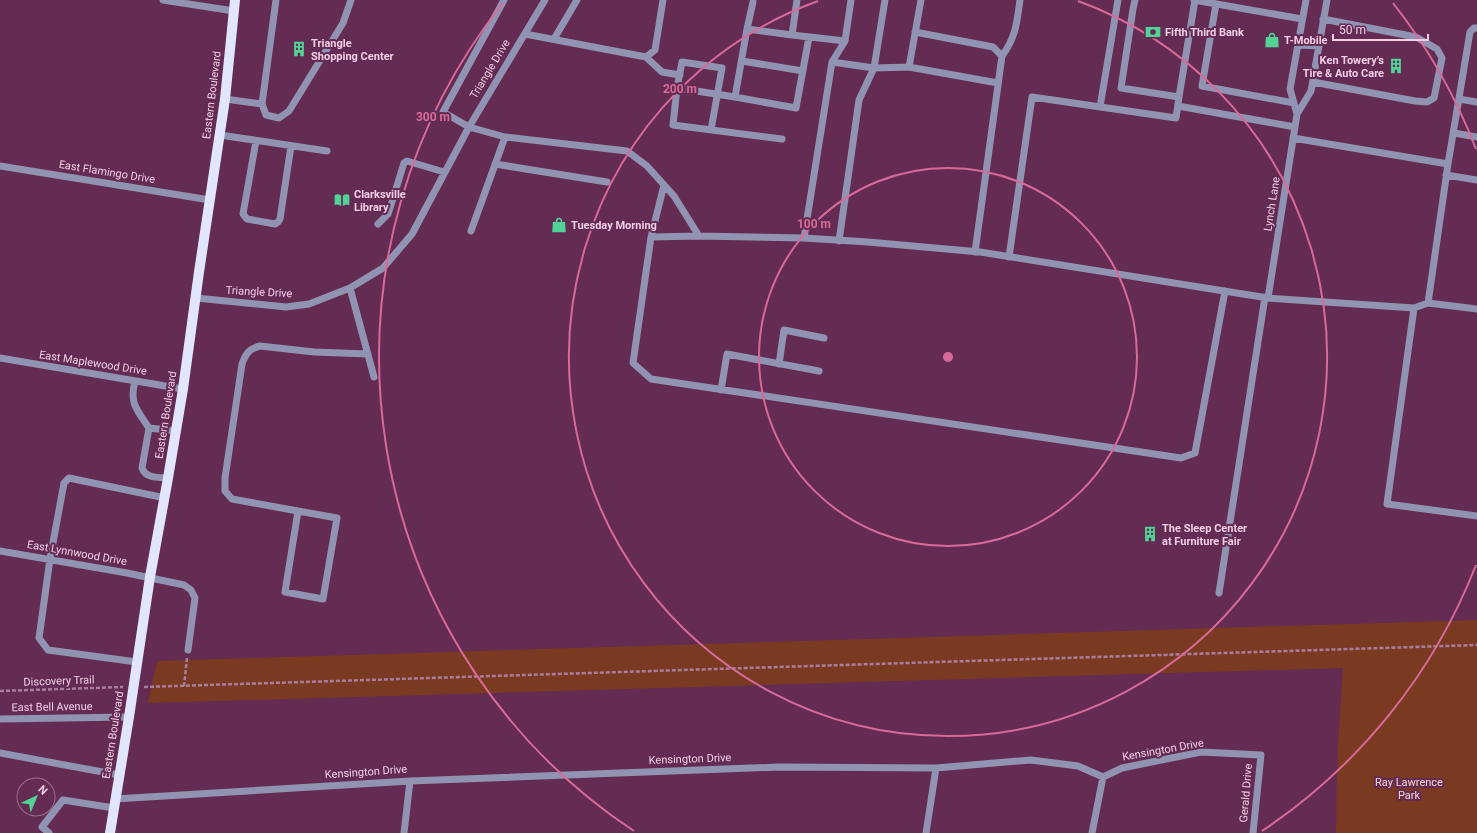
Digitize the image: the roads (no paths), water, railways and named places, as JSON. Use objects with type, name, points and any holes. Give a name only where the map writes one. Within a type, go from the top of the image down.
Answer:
[{"type":"main road","name":"Eastern Boulevard","points":[[110,833],[150,577],[183,389],[225,98],[235,0]]},
{"type":"street","points":[[163,0],[234,11]]},
{"type":"street","points":[[276,0],[262,104],[266,115],[278,118],[289,111],[343,23],[352,0]]},
{"type":"street","points":[[504,0],[442,112],[468,127],[505,137],[627,151],[647,166],[674,196],[698,236]]},
{"type":"street","name":"Triangle Drive","points":[[196,298],[286,307],[309,304],[350,288],[383,268],[412,234],[468,127],[545,0]]},
{"type":"street","points":[[554,39],[577,0]]},
{"type":"street","points":[[646,57],[655,50],[663,0]]},
{"type":"street","points":[[792,35],[797,0]]},
{"type":"street","points":[[804,238],[832,62],[845,41],[851,0]]},
{"type":"street","points":[[839,241],[859,100],[874,68],[885,0]]},
{"type":"street","points":[[909,67],[921,0]]},
{"type":"street","points":[[975,252],[1002,56],[1010,45],[1016,28],[1020,0]]},
{"type":"street","points":[[1100,107],[1118,0]]},
{"type":"street","points":[[1135,0],[1132,9],[1122,88],[1179,97]]},
{"type":"street","points":[[1010,257],[1032,96],[1176,118],[1194,0],[1302,19]]},
{"type":"street","name":"Lynch Lane","points":[[1297,114],[1290,89],[1306,0]]},
{"type":"street","name":"Lynch Lane","points":[[1219,593],[1297,114],[1311,91],[1327,0]]},
{"type":"street","points":[[735,97],[753,2]]},
{"type":"street","points":[[1216,4],[1202,86],[1294,103]]},
{"type":"street","points":[[1313,82],[1427,102],[1434,98],[1442,58],[1437,49],[1416,36],[1323,19]]},
{"type":"street","points":[[1428,303],[1446,175],[1470,32],[1474,28],[1477,28]]},
{"type":"street","points":[[747,29],[845,41]]},
{"type":"street","points":[[915,32],[993,47],[1002,56]]},
{"type":"street","points":[[525,34],[646,57],[662,72],[680,75]]},
{"type":"street","points":[[677,88],[796,108],[809,37]]},
{"type":"street","points":[[1298,45],[1319,46]]},
{"type":"street","points":[[742,60],[803,71]]},
{"type":"street","points":[[711,130],[722,68],[682,62],[677,88],[673,125],[711,130],[782,139]]},
{"type":"street","points":[[832,62],[874,68],[909,67],[998,83]]},
{"type":"street","points":[[225,98],[262,104]]},
{"type":"street","points":[[1459,99],[1477,102]]},
{"type":"street","points":[[1178,106],[1295,127]]},
{"type":"street","points":[[1454,133],[1477,137]]},
{"type":"street","points":[[220,135],[327,151]]},
{"type":"street","points":[[471,231],[505,137]]},
{"type":"street","points":[[1293,138],[1448,164]]},
{"type":"street","points":[[256,141],[243,214],[247,219],[275,224],[280,219],[291,146]]},
{"type":"street","points":[[378,224],[388,214],[404,163],[407,162],[444,172]]},
{"type":"street","points":[[495,164],[607,182]]},
{"type":"street","name":"East Flamingo Drive","points":[[0,166],[210,200]]},
{"type":"street","points":[[1446,175],[1477,180]]},
{"type":"street","points":[[664,185],[651,237],[633,362],[651,379],[1181,458],[1195,453],[1225,291]]},
{"type":"street","points":[[651,237],[698,236],[804,238],[868,242],[975,252],[1266,297],[1414,308],[1428,303],[1477,309]]},
{"type":"street","points":[[350,288],[374,377]]},
{"type":"street","points":[[1414,308],[1387,504],[1477,516]]},
{"type":"street","points":[[779,364],[784,330],[824,338]]},
{"type":"street","points":[[298,510],[285,592],[323,599],[337,518],[298,510],[232,499],[225,491],[225,478],[241,372],[246,354],[252,348],[260,346],[314,352],[368,354]]},
{"type":"street","points":[[721,390],[727,354],[819,371]]},
{"type":"street","name":"East Maplewood Drive","points":[[0,358],[183,389]]},
{"type":"street","points":[[135,381],[132,392],[134,404],[149,428],[142,468],[147,476],[168,478]]},
{"type":"street","points":[[149,428],[176,431]]},
{"type":"street","points":[[137,662],[48,650],[39,638],[50,559],[64,483],[69,478],[165,498]]},
{"type":"street","name":"East Lynnwood Drive","points":[[0,551],[150,577],[184,585],[191,590],[195,598],[188,650]]},
{"type":"street","name":"East Bell Avenue","points":[[0,719],[129,717]]},
{"type":"street","name":"Kensington Drive","points":[[49,833],[42,827],[63,800],[114,804],[410,781],[779,767],[936,768],[1031,760],[1078,766],[1103,777],[1122,768],[1201,752],[1261,755]]},
{"type":"street","points":[[0,753],[119,775]]},
{"type":"street","name":"Gerald Drive","points":[[1253,833],[1261,755]]},
{"type":"street","points":[[926,833],[936,768]]},
{"type":"street","points":[[1092,833],[1103,777]]},
{"type":"street","points":[[404,833],[410,781]]},
{"type":"place","name":"Fifth Third Bank","points":[[1153,32]]},
{"type":"place","name":"T-Mobile","points":[[1272,40]]},
{"type":"place","name":"Triangle Shopping Center","points":[[299,49]]},
{"type":"place","name":"Ken Towery’s Tire & Auto Care","points":[[1396,66]]},
{"type":"place","name":"Clarksville Library","points":[[342,200]]},
{"type":"place","name":"Tuesday Morning","points":[[559,225]]},
{"type":"place","name":"The Sleep Center at Furniture Fair","points":[[1150,534]]},
{"type":"park label","name":"Ray Lawrence Park","points":[[1409,788]]}]
